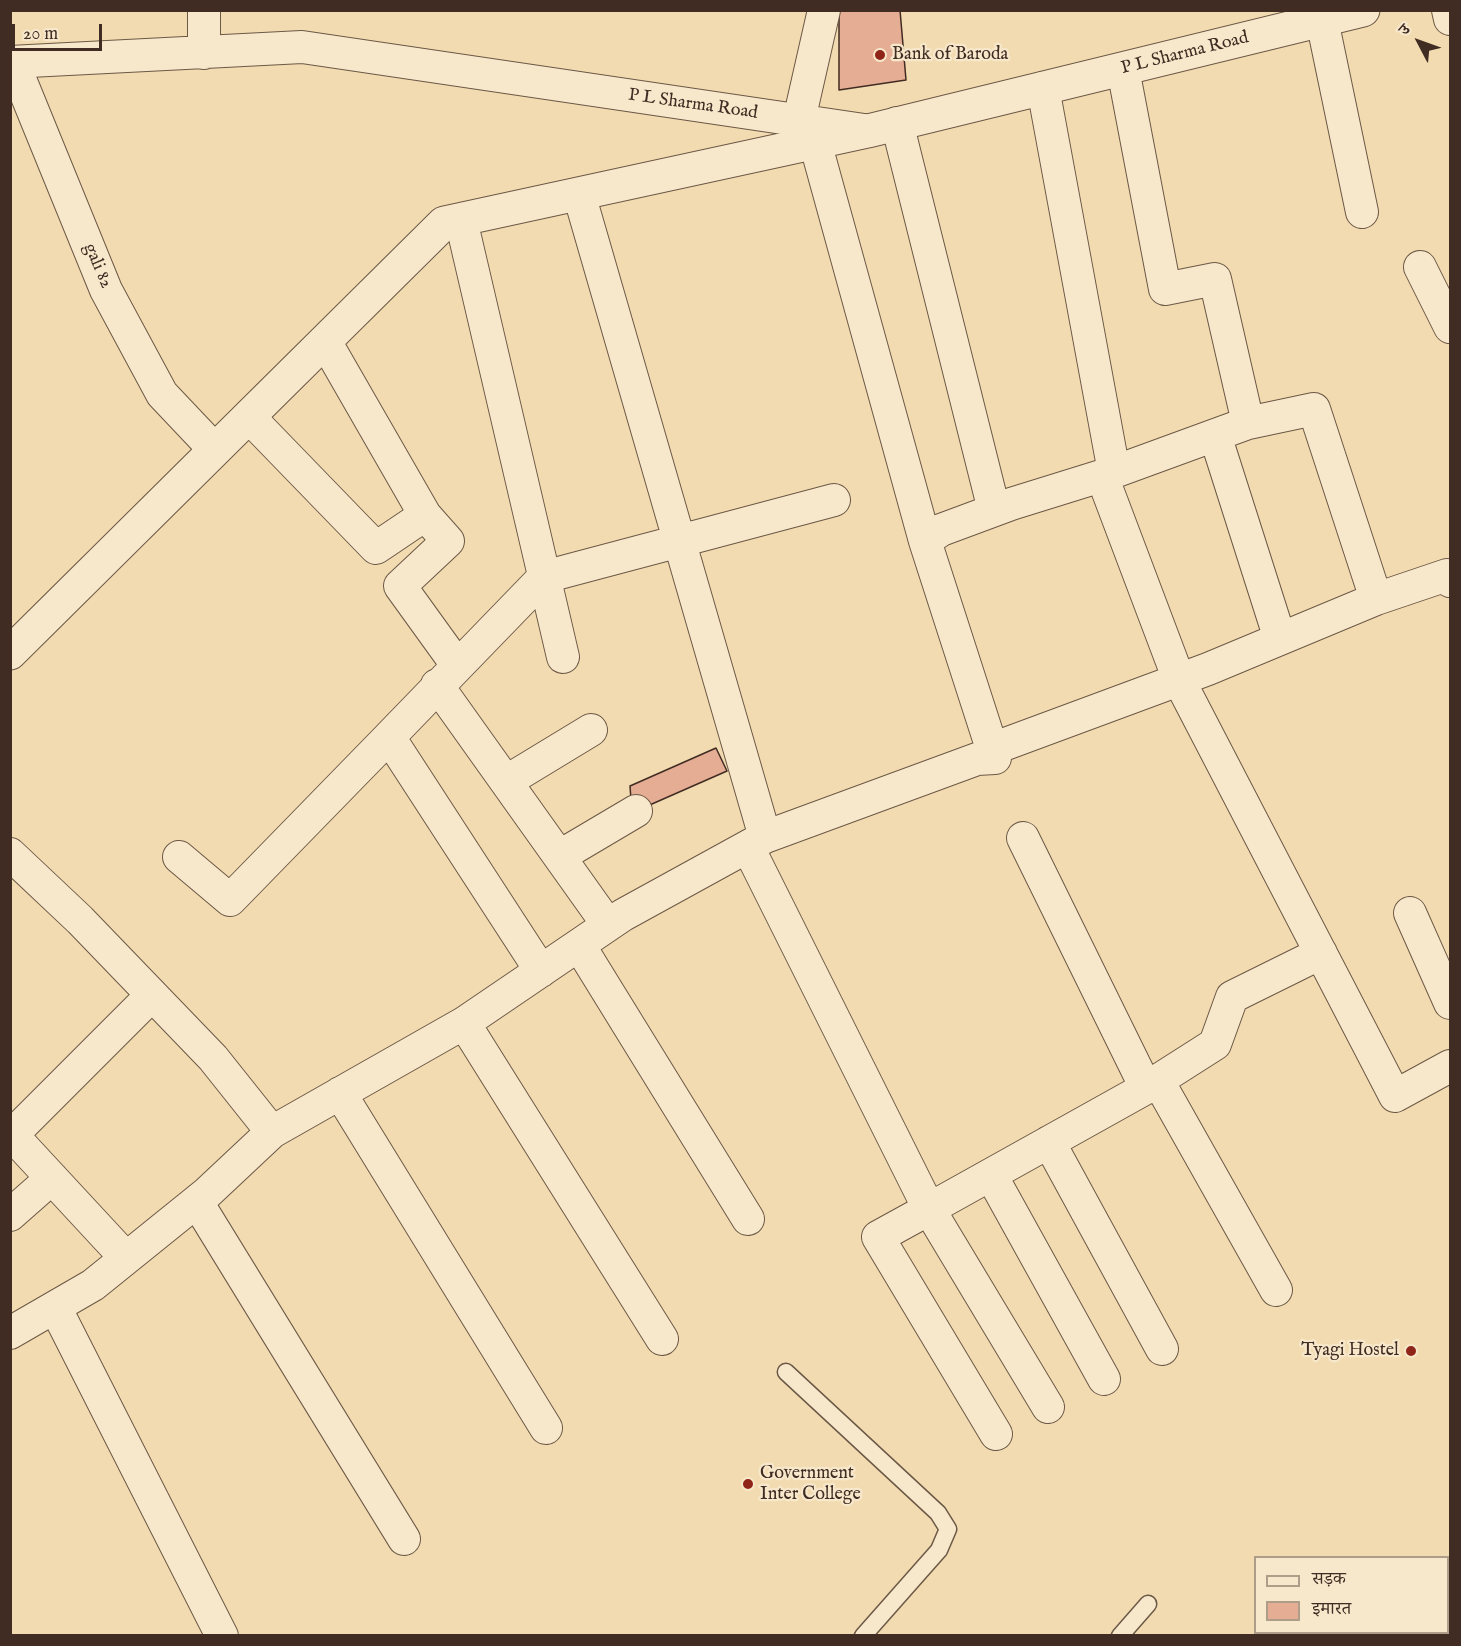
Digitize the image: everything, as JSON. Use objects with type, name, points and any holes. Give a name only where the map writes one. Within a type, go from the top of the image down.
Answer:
[{"type":"street","points":[[204,10],[204,52]]},
{"type":"street","points":[[10,1333],[93,1285],[196,1202],[273,1132],[464,1023],[623,915],[757,842],[977,759],[995,758],[925,541],[807,131],[824,10]]},
{"type":"street","name":"P L Sharma Road","points":[[12,648],[444,223],[579,194],[807,131],[883,127],[1363,10]]},
{"type":"street","points":[[1448,10],[1450,19]]},
{"type":"street","points":[[1322,21],[1362,212]]},
{"type":"street","name":"P L Sharma Road","points":[[12,63],[302,47],[807,131]]},
{"type":"street","name":"gali 82","points":[[12,63],[106,290],[162,394],[215,450]]},
{"type":"street","points":[[1123,69],[1166,289],[1215,279],[1248,423]]},
{"type":"street","points":[[1043,88],[1108,474],[1179,680],[1395,1096],[1450,1066]]},
{"type":"street","points":[[883,127],[994,510]]},
{"type":"street","points":[[579,194],[679,541],[757,842],[929,1209],[1048,1407]]},
{"type":"street","points":[[461,220],[563,657]]},
{"type":"street","points":[[1420,267],[1450,327]]},
{"type":"street","points":[[325,341],[425,515],[448,541],[400,586],[507,781],[608,925]]},
{"type":"street","points":[[925,541],[941,531],[994,510],[1108,474],[1248,423],[1314,409],[1376,599]]},
{"type":"street","points":[[249,417],[376,548],[425,515]]},
{"type":"street","points":[[1215,435],[1280,639]]},
{"type":"street","points":[[179,857],[231,900],[544,577],[834,500]]},
{"type":"street","points":[[992,749],[1179,680],[1376,599],[1447,574],[1450,581]]},
{"type":"street","points":[[507,781],[591,730]]},
{"type":"street","points":[[389,737],[540,971]]},
{"type":"street","points":[[560,856],[636,811]]},
{"type":"street","points":[[1023,838],[1146,1088]]},
{"type":"street","points":[[10,854],[80,920],[213,1058],[273,1132]]},
{"type":"street","points":[[1410,913],[1450,1003]]},
{"type":"street","points":[[579,945],[748,1219]]},
{"type":"street","points":[[996,1434],[878,1237],[1146,1088],[1215,1044],[1232,997],[1321,953]]},
{"type":"street","points":[[126,1258],[11,1134],[152,995]]},
{"type":"street","points":[[464,1023],[662,1339]]},
{"type":"street","points":[[1146,1088],[1161,1086],[1276,1290]]},
{"type":"street","points":[[340,1093],[546,1428]]},
{"type":"street","points":[[1049,1143],[1162,1349]]},
{"type":"street","points":[[991,1174],[1104,1379]]},
{"type":"street","points":[[10,1215],[52,1178]]},
{"type":"street","points":[[196,1202],[404,1539]]},
{"type":"street","points":[[55,1307],[222,1635]]},
{"type":"lane","points":[[786,1372],[938,1513],[948,1529],[939,1550],[863,1635]]},
{"type":"lane","points":[[1120,1635],[1148,1604]]},
{"type":"building","points":[[839,10],[900,10],[906,80],[839,90]]},
{"type":"building","points":[[716,748],[727,771],[636,811],[631,800],[630,786]]},
{"type":"place","name":"Bank of Baroda","points":[[880,55]]},
{"type":"place","name":"Tyagi Hostel","points":[[1411,1351]]},
{"type":"place","name":"Government Inter College","points":[[748,1484]]}]
